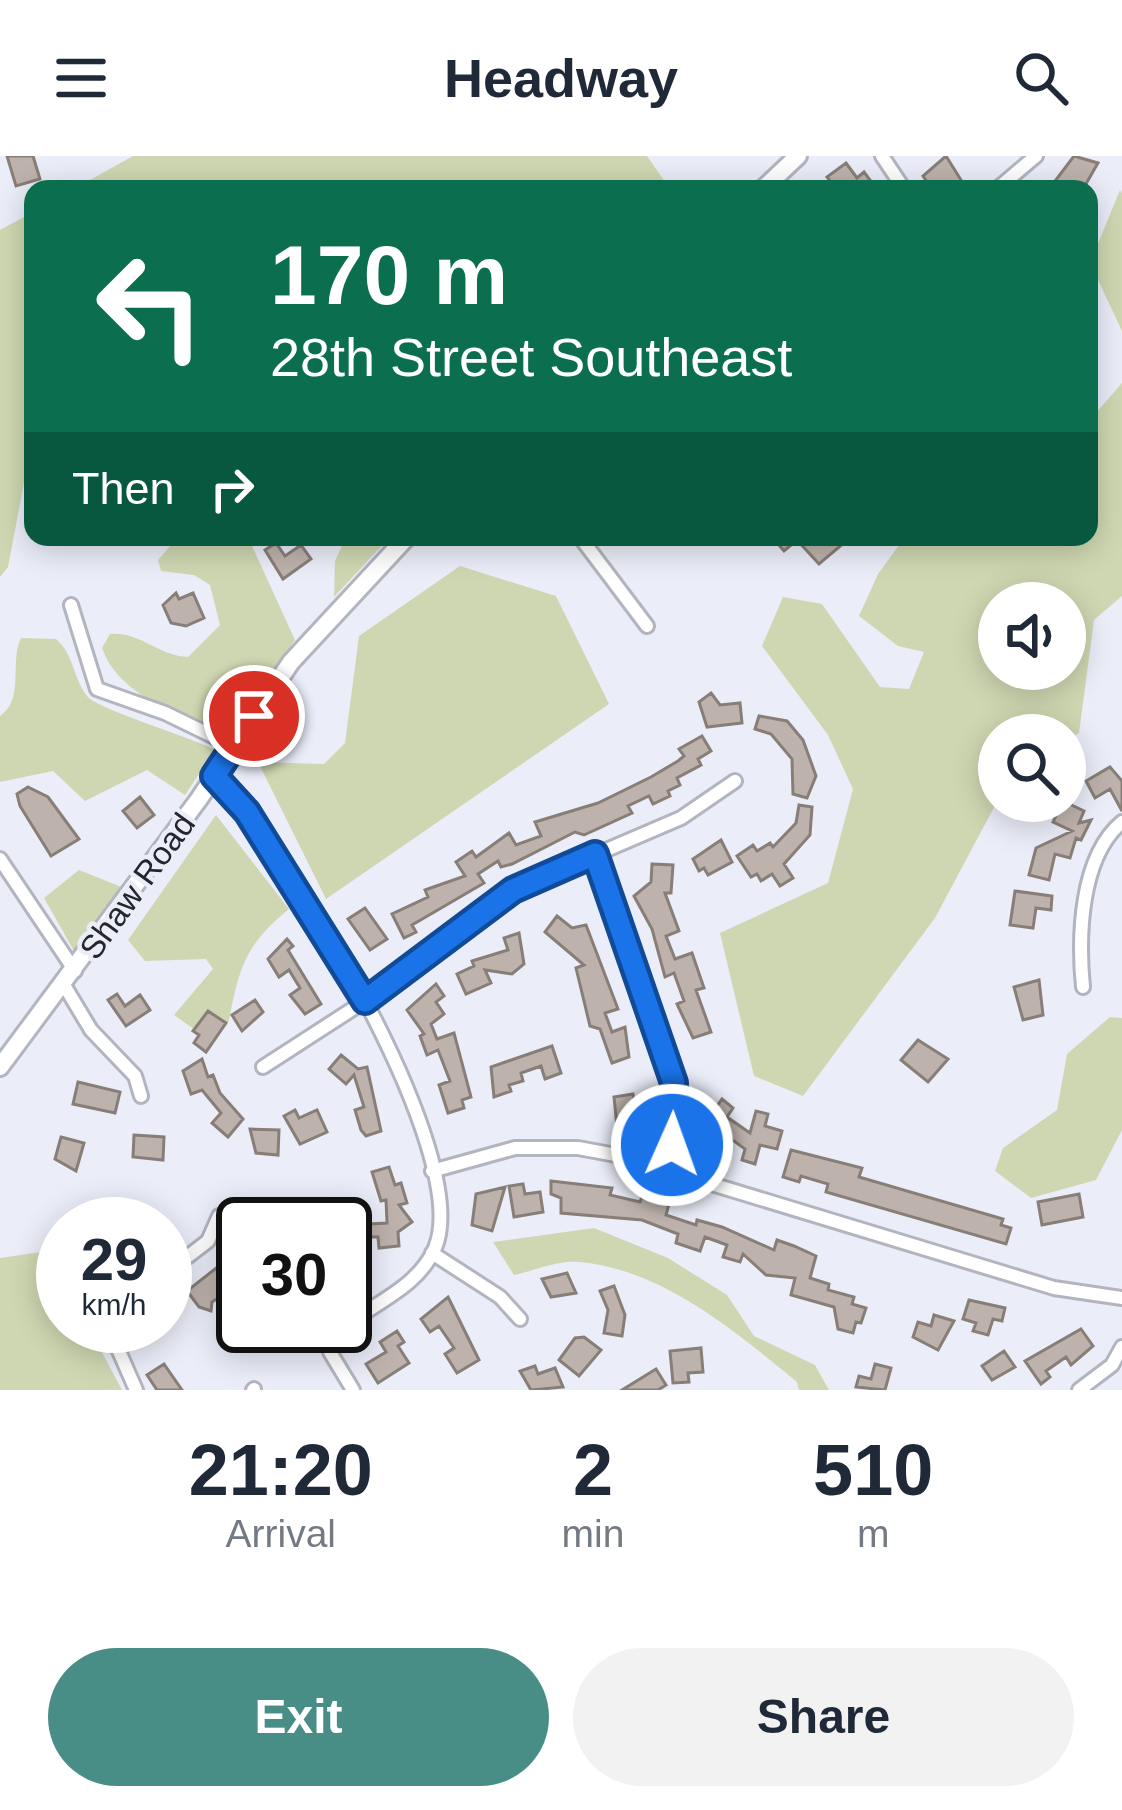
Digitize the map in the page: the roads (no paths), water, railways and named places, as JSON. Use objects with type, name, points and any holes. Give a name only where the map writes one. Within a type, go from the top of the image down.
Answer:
[{"type":"main road","points":[[773,180],[798,156]]},
{"type":"main road","name":"Shaw Road","points":[[0,1067],[70,978],[315,632],[398,546]]},
{"type":"street","points":[[1008,180],[1036,156]]},
{"type":"street","points":[[587,546],[647,626]]},
{"type":"street","points":[[71,605],[91,680],[103,694],[147,705],[233,746]]},
{"type":"street","points":[[214,776],[247,812],[365,1001],[407,1082],[432,1171],[441,1225],[432,1253],[411,1281],[337,1332],[330,1344],[353,1390]]},
{"type":"street","points":[[263,1067],[365,1001],[513,890],[681,818],[735,781]]},
{"type":"street","points":[[1083,987],[1079,951],[1086,904],[1105,839],[1122,822]]},
{"type":"street","points":[[595,854],[674,1083],[676,1128],[664,1166]]},
{"type":"street","points":[[0,859],[70,978],[91,1030],[134,1076],[141,1096]]},
{"type":"street","points":[[432,1171],[515,1148],[554,1147],[664,1166],[1054,1288],[1122,1298]]},
{"type":"street","points":[[192,1253],[208,1241],[216,1221]]},
{"type":"street","points":[[432,1253],[500,1297],[520,1318]]},
{"type":"street","points":[[1079,1390],[1112,1365],[1122,1347]]},
{"type":"street","points":[[119,1353],[136,1390]]}]
